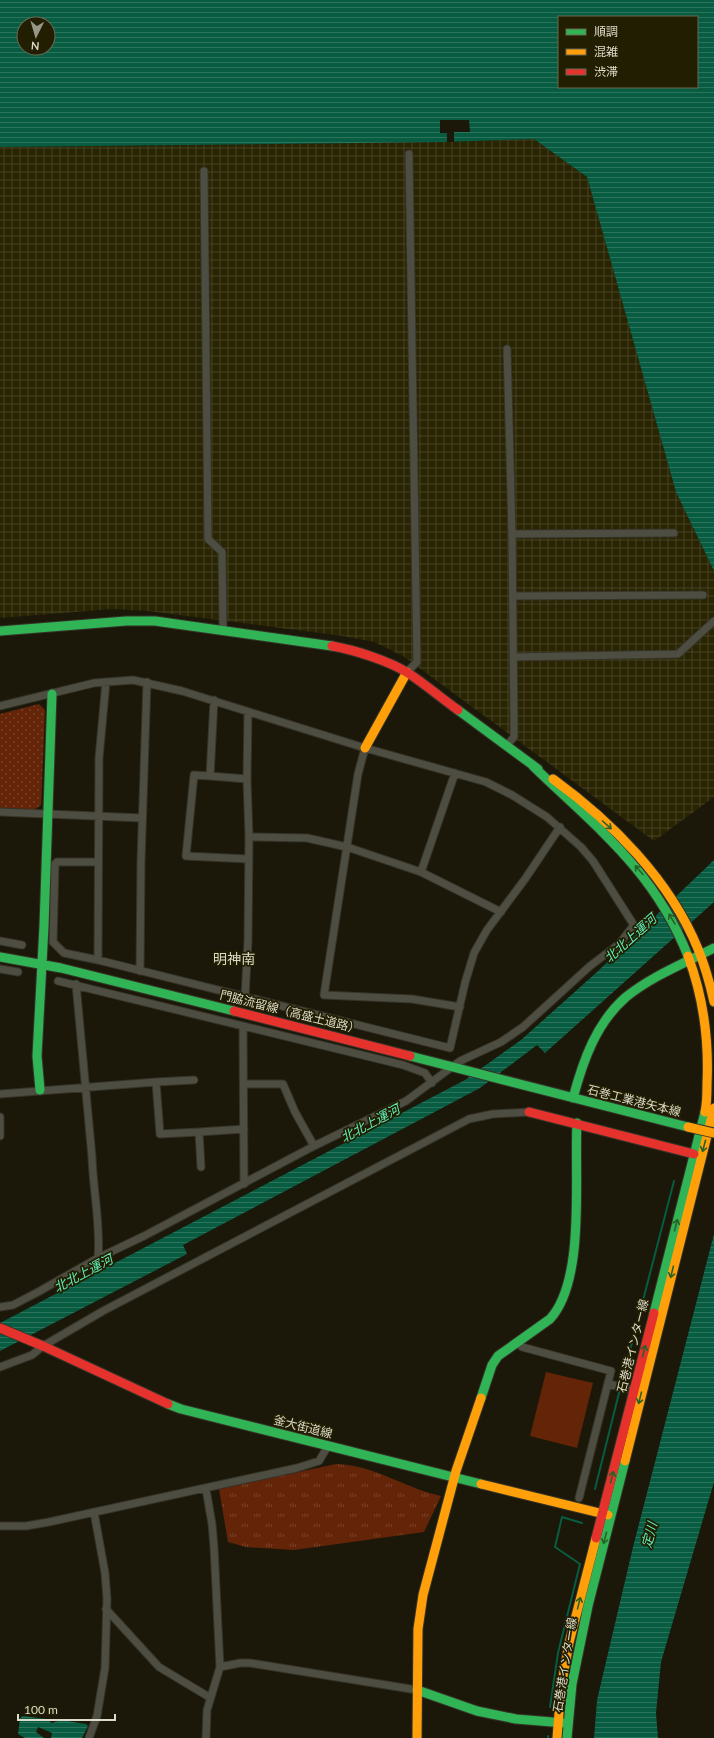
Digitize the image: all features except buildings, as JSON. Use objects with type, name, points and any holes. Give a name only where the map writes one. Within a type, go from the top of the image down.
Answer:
[{"type":"street","points":[[409,154],[417,662],[407,672],[365,748],[358,774],[324,994],[412,999],[460,1007]]},
{"type":"street","points":[[204,171],[208,539],[222,552],[223,629]]},
{"type":"street","points":[[506,746],[514,737],[514,657],[508,349]]},
{"type":"street","points":[[512,534],[674,533]]},
{"type":"street","points":[[513,596],[703,595]]},
{"type":"street","points":[[0,631],[126,621],[155,621],[223,629],[349,649],[370,656],[407,672],[533,766],[564,787],[618,834],[649,867],[670,896],[697,957],[714,1002]]},
{"type":"street","points":[[514,657],[678,654],[714,621]]},
{"type":"street","points":[[0,706],[106,682],[133,680],[147,682],[214,700],[365,748],[486,782],[512,795],[560,827],[582,847],[593,861],[636,927],[619,944],[584,971],[523,1027],[501,1042],[460,1062],[406,1101],[314,1146],[144,1236],[98,1258],[13,1305],[0,1307]]},
{"type":"street","points":[[98,960],[100,758],[106,682]]},
{"type":"street","points":[[140,971],[142,818],[147,682]]},
{"type":"street","points":[[40,1090],[37,1056],[52,694]]},
{"type":"street","points":[[210,776],[214,700]]},
{"type":"street","points":[[245,997],[248,940],[248,712]]},
{"type":"street","points":[[533,766],[618,847],[645,877],[687,934]]},
{"type":"street","points":[[421,872],[455,773]]},
{"type":"street","points":[[247,779],[194,775],[186,856],[248,859]]},
{"type":"street","points":[[0,812],[142,818]]},
{"type":"street","points":[[98,862],[57,862],[55,864],[53,942],[64,953],[98,960],[450,1048],[474,952],[487,930],[560,827]]},
{"type":"street","points":[[249,837],[307,838],[347,847],[421,872],[501,912]]},
{"type":"street","points":[[0,941],[22,945]]},
{"type":"street","name":"石巻工業港矢本線","points":[[714,948],[640,987],[614,1010],[603,1023],[582,1062],[573,1098],[714,1133]]},
{"type":"street","name":"門脇流留線（高盛土道路）","points":[[0,957],[42,964],[144,988],[573,1098]]},
{"type":"street","name":"石巻港インター線","points":[[567,1738],[572,1684],[580,1641],[634,1390],[709,1089],[711,1047],[709,1023],[697,957]]},
{"type":"street","points":[[0,969],[18,972]]},
{"type":"street","points":[[58,981],[76,984],[420,1070],[425,1073],[432,1083]]},
{"type":"street","points":[[76,984],[92,1157],[92,1180],[100,1241],[98,1258]]},
{"type":"street","points":[[242,1026],[244,1084],[244,1184]]},
{"type":"street","points":[[0,1094],[86,1086],[194,1080]]},
{"type":"street","points":[[156,1082],[160,1134],[244,1129]]},
{"type":"street","points":[[244,1084],[283,1084],[314,1146]]},
{"type":"street","name":"石巻港インター線","points":[[557,1738],[560,1688],[569,1643],[607,1515],[714,1108]]},
{"type":"street","points":[[0,1367],[25,1359],[39,1344],[469,1119],[507,1113],[529,1112],[694,1154]]},
{"type":"street","points":[[0,1117],[0,1136]]},
{"type":"street","points":[[417,1738],[418,1629],[423,1595],[454,1477],[492,1365],[503,1351],[550,1318],[558,1308],[566,1290],[573,1245],[577,1123]]},
{"type":"street","points":[[199,1132],[202,1167]]},
{"type":"street","name":"釜大街道線","points":[[0,1328],[39,1344],[156,1399],[181,1409],[607,1515]]},
{"type":"street","points":[[517,1342],[522,1347],[611,1371],[609,1384],[578,1498]]},
{"type":"street","points":[[609,1384],[634,1390]]},
{"type":"street","points":[[0,1526],[26,1526],[206,1489],[314,1464],[322,1458],[328,1446]]},
{"type":"street","points":[[206,1489],[214,1547],[220,1667],[206,1710],[206,1738]]},
{"type":"street","points":[[89,1738],[97,1716],[104,1681],[107,1598],[105,1573],[94,1512]]},
{"type":"street","points":[[106,1609],[159,1668],[209,1697]]},
{"type":"street","points":[[220,1667],[240,1663],[250,1663],[417,1690],[476,1711],[516,1719],[568,1724]]},
{"type":"shaded area","points":[[534,139],[587,177],[676,492],[714,571],[714,797],[654,841],[403,656],[374,642],[343,636],[148,611],[112,609],[0,618],[0,147],[447,142]]},
{"type":"green space","points":[[39,704],[45,710],[41,805],[34,810],[0,808],[0,714]]},
{"type":"green space","points":[[546,1372],[593,1383],[577,1448],[530,1436]]},
{"type":"green space","points":[[336,1464],[364,1468],[414,1488],[441,1496],[424,1532],[294,1550],[246,1547],[228,1542],[219,1489]]},
{"type":"water","points":[[0,0],[714,0],[714,571],[676,492],[587,177],[534,139],[447,142],[0,147]]},
{"type":"water","points":[[714,860],[714,902],[545,1053],[537,1045],[480,1088],[183,1245],[187,1254],[0,1351],[0,1323],[465,1080],[521,1040],[597,972]]},
{"type":"water","name":"定川","points":[[714,1234],[714,1482],[661,1662],[656,1713],[658,1738],[594,1738],[597,1700],[633,1547]]},
{"type":"water","points":[[23,1716],[46,1719],[52,1723],[61,1720],[86,1724],[88,1726],[82,1738],[51,1738],[52,1733],[38,1727],[36,1732],[44,1738],[25,1738],[18,1734],[20,1718]]},
{"type":"pier","points":[[440,120],[469,120],[470,132],[454,132],[454,142],[447,142],[447,133],[440,133]]},
{"type":"waterway","points":[[621,1385],[674,1181]]},
{"type":"waterway","points":[[595,1489],[620,1389]]},
{"type":"waterway","points":[[550,1707],[558,1653],[580,1564],[555,1547],[562,1517],[582,1523]]},
{"type":"traffic: fast","points":[[0,631],[126,621],[155,621],[332,646]]},
{"type":"traffic: fast","points":[[40,1090],[37,1056],[44,926],[52,694]]},
{"type":"traffic: fast","points":[[458,710],[538,769]]},
{"type":"traffic: fast","points":[[533,766],[601,831],[641,874],[674,926],[688,956]]},
{"type":"traffic: fast","points":[[573,1098],[581,1070],[592,1043],[606,1019],[616,1007],[636,989],[669,970],[714,948]]},
{"type":"traffic: fast","points":[[0,957],[61,968],[234,1011]]},
{"type":"traffic: fast","points":[[410,1056],[688,1127]]},
{"type":"traffic: fast","points":[[654,1313],[705,1112]]},
{"type":"traffic: fast","points":[[481,1398],[492,1365],[498,1356],[550,1319],[561,1302],[569,1279],[574,1254],[577,1198],[577,1123]]},
{"type":"traffic: fast","points":[[168,1404],[181,1409],[481,1484]]},
{"type":"traffic: fast","points":[[567,1738],[572,1684],[588,1606],[625,1461]]},
{"type":"traffic: fast","points":[[417,1690],[477,1711],[516,1719],[564,1723]]},
{"type":"traffic: slow","points":[[365,748],[407,672]]},
{"type":"traffic: slow","points":[[553,779],[597,814],[617,833],[637,854],[672,899],[698,949],[714,1002]]},
{"type":"traffic: slow","points":[[688,956],[698,987],[706,1035],[707,1098],[705,1112]]},
{"type":"traffic: slow","points":[[625,1461],[714,1108]]},
{"type":"traffic: slow","points":[[688,1127],[714,1133]]},
{"type":"traffic: slow","points":[[417,1738],[418,1629],[423,1595],[456,1471],[481,1398]]},
{"type":"traffic: slow","points":[[481,1484],[608,1515]]},
{"type":"traffic: slow","points":[[557,1738],[561,1688],[569,1643],[596,1538]]},
{"type":"traffic: jam","points":[[332,646],[372,656],[391,664],[408,673],[458,710]]},
{"type":"traffic: jam","points":[[234,1011],[410,1056]]},
{"type":"traffic: jam","points":[[529,1112],[694,1154]]},
{"type":"traffic: jam","points":[[596,1538],[654,1313]]},
{"type":"traffic: jam","points":[[0,1328],[43,1346],[168,1404]]},
{"type":"district","name":"明神南","points":[[234,959]]},
{"type":"water label","name":"北北上運河","points":[[630,938]]},
{"type":"water label","name":"北北上運河","points":[[370,1123]]},
{"type":"water label","name":"北北上運河","points":[[83,1273]]}]
